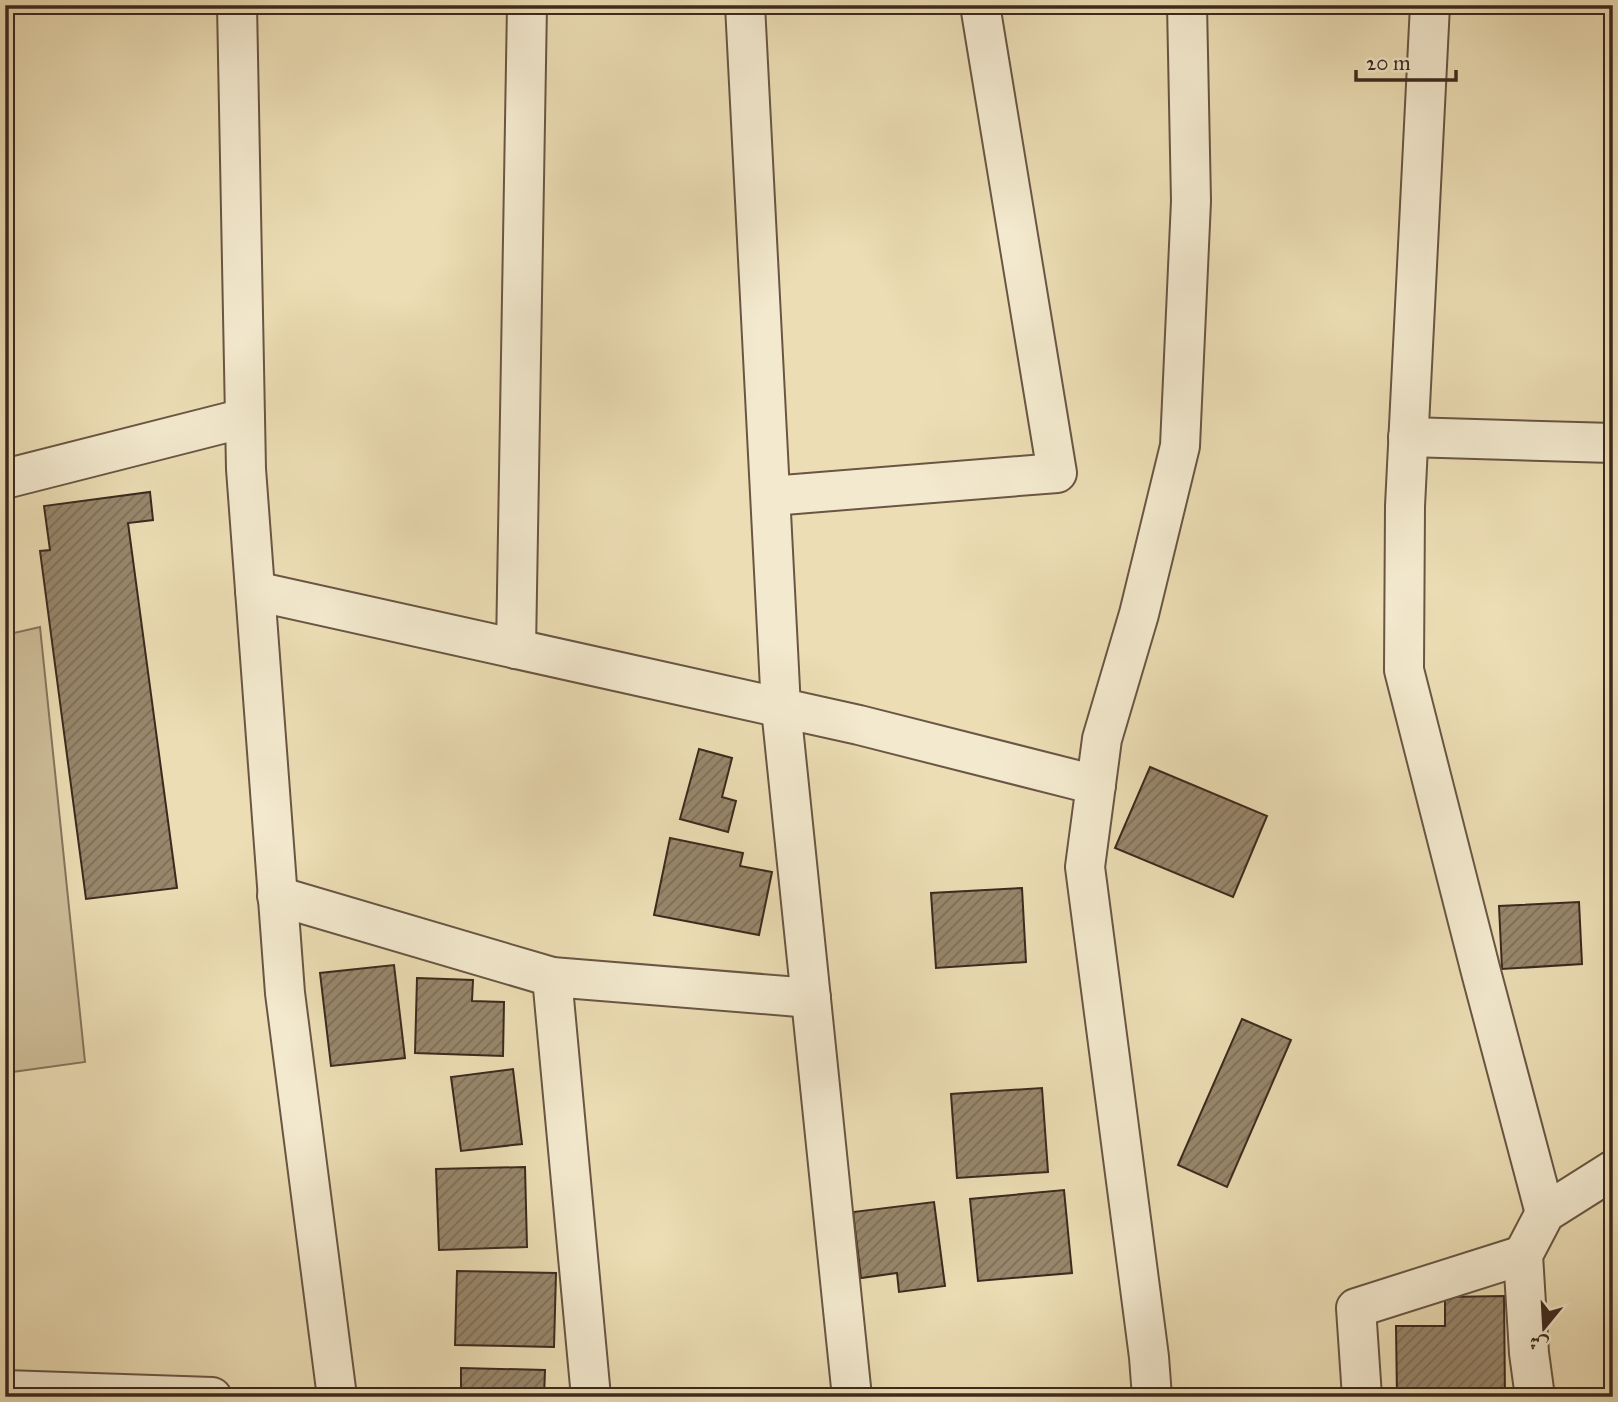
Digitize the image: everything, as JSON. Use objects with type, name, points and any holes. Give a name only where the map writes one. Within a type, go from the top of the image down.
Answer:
[{"type":"street","points":[[237,5],[246,469],[285,993],[337,1397]]},
{"type":"street","points":[[516,649],[527,5]]},
{"type":"street","points":[[746,5],[781,708],[852,1397]]},
{"type":"street","points":[[771,496],[1057,473],[980,5]]},
{"type":"street","points":[[1152,1397],[1085,867],[1102,739],[1139,614],[1180,446],[1191,201],[1187,5]]},
{"type":"street","points":[[1430,5],[1405,506],[1404,670],[1545,1213]]},
{"type":"street","points":[[5,479],[244,418]]},
{"type":"street","points":[[1408,438],[1613,443]]},
{"type":"street","points":[[255,591],[859,725],[1096,785]]},
{"type":"street","points":[[278,896],[552,977],[811,998]]},
{"type":"street","points":[[552,977],[591,1397]]},
{"type":"street","points":[[1535,1397],[1529,1353],[1523,1255],[1545,1213],[1613,1170]]},
{"type":"street","points":[[1362,1397],[1356,1308],[1523,1255]]},
{"type":"street","points":[[5,1390],[212,1397]]},
{"type":"shaded area","points":[[40,627],[85,1062],[5,1073],[5,635]]},
{"type":"building","points":[[150,492],[153,520],[128,523],[177,888],[86,899],[40,551],[50,550],[44,506]]},
{"type":"building","points":[[699,749],[732,758],[722,797],[736,801],[728,832],[680,819]]},
{"type":"building","points":[[1150,767],[1267,816],[1233,897],[1115,848]]},
{"type":"building","points":[[670,838],[743,853],[740,866],[772,872],[759,935],[654,915]]},
{"type":"building","points":[[1022,888],[1026,962],[936,968],[931,893]]},
{"type":"building","points":[[1579,902],[1582,964],[1502,969],[1499,906]]},
{"type":"building","points":[[394,965],[405,1058],[331,1066],[320,973]]},
{"type":"building","points":[[417,978],[473,980],[472,1001],[504,1002],[503,1056],[415,1053]]},
{"type":"building","points":[[1242,1019],[1291,1040],[1227,1187],[1178,1165]]},
{"type":"building","points":[[513,1069],[522,1144],[461,1151],[451,1077]]},
{"type":"building","points":[[1042,1088],[1048,1172],[957,1178],[951,1094]]},
{"type":"building","points":[[525,1167],[527,1247],[439,1250],[436,1169]]},
{"type":"building","points":[[1064,1190],[1072,1273],[978,1281],[970,1199]]},
{"type":"building","points":[[934,1202],[945,1286],[899,1292],[897,1273],[861,1278],[853,1212]]},
{"type":"building","points":[[457,1271],[556,1273],[554,1347],[455,1345]]},
{"type":"building","points":[[1504,1296],[1505,1397],[1397,1397],[1396,1326],[1445,1326],[1445,1297]]},
{"type":"building","points":[[461,1368],[545,1370],[544,1397],[461,1397]]}]
